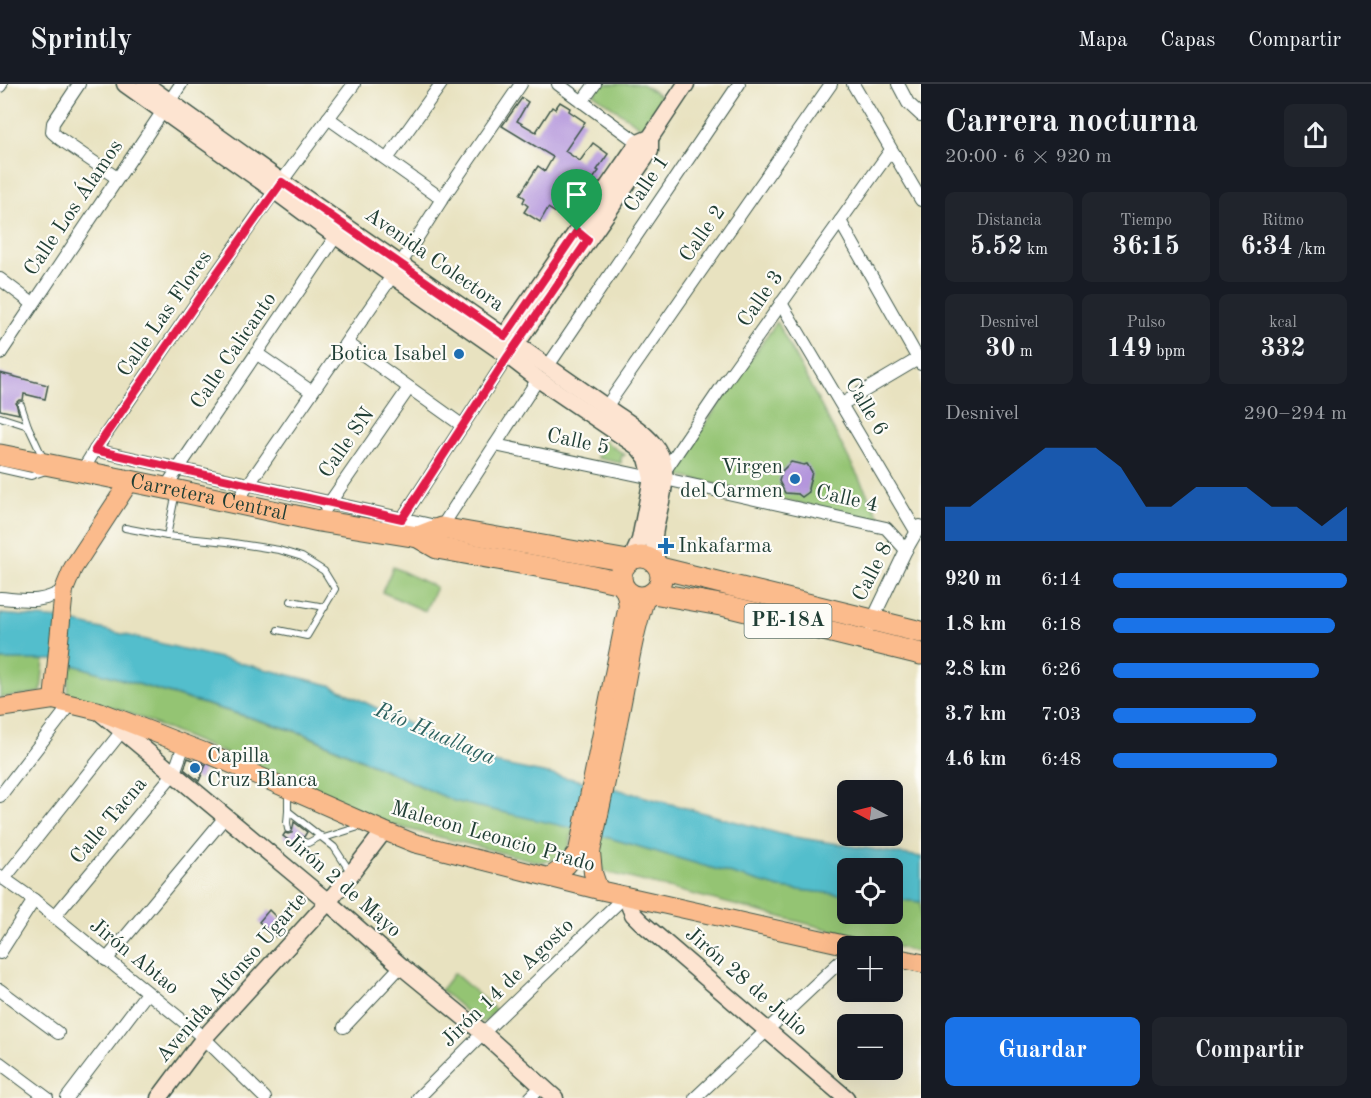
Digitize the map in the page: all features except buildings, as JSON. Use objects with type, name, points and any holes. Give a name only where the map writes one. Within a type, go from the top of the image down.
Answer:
[{"type":"highway","name":"Carretera Central","points":[[0,455],[53,464],[318,521],[397,526],[418,537],[630,560]]},
{"type":"highway","name":"Carretera Central","points":[[439,538],[623,586]]},
{"type":"highway","points":[[638,556],[645,557],[652,559],[658,566],[661,582],[650,595],[638,598],[631,595],[623,586],[620,575],[623,567],[630,560],[638,556]]},
{"type":"highway","name":"PE-18A","points":[[658,566],[921,632]]},
{"type":"highway","name":"PE-18A","points":[[650,595],[726,606],[921,654]]},
{"type":"main road","points":[[62,702],[55,677],[63,591],[73,568],[130,481]]},
{"type":"main road","points":[[613,717],[628,605],[623,586]]},
{"type":"main road","points":[[599,890],[584,852],[613,717],[642,610],[650,595]]},
{"type":"main road","name":"Malecon Leoncio Prado","points":[[0,708],[62,702],[99,711],[414,843],[599,890],[837,943]]},
{"type":"main road","points":[[549,877],[584,852]]},
{"type":"main road","points":[[903,959],[921,963]]},
{"type":"street","points":[[79,84],[53,123],[52,132],[117,178]]},
{"type":"street","name":"Avenida Colectora","points":[[125,84],[166,106],[543,373],[638,447],[660,476]]},
{"type":"street","name":"Avenida Colectora","points":[[146,84],[166,106]]},
{"type":"street","name":"Calle Los Álamos","points":[[0,354],[181,84]]},
{"type":"street","name":"Calle Las Flores","points":[[82,471],[279,186],[354,84]]},
{"type":"street","points":[[387,159],[441,84]]},
{"type":"street","points":[[236,504],[397,270],[442,199],[521,84]]},
{"type":"street","points":[[558,84],[646,144]]},
{"type":"street","points":[[582,102],[595,84]]},
{"type":"street","points":[[397,526],[463,426],[506,346],[686,84]]},
{"type":"street","name":"Calle 1","points":[[439,538],[495,445],[739,84]]},
{"type":"street","name":"Calle 2","points":[[606,407],[831,84]]},
{"type":"street","points":[[853,84],[921,200]]},
{"type":"street","points":[[898,84],[908,103],[921,115]]},
{"type":"street","points":[[328,118],[442,199]]},
{"type":"street","name":"Calle 3","points":[[660,476],[891,150]]},
{"type":"street","name":"Avenida Colectora","points":[[279,186],[336,236],[397,270]]},
{"type":"street","points":[[840,221],[919,361],[842,404]]},
{"type":"street","name":"Calle Calicanto","points":[[170,489],[177,468],[336,236]]},
{"type":"street","points":[[0,279],[33,304]]},
{"type":"street","name":"Calle 6","points":[[782,303],[919,527]]},
{"type":"street","points":[[346,342],[463,426]]},
{"type":"street","points":[[256,353],[312,392]]},
{"type":"street","name":"Avenida Colectora","points":[[543,373],[606,407],[646,436],[658,451],[660,476]]},
{"type":"street","name":"Calle SN","points":[[318,521],[409,388]]},
{"type":"street","name":"Calle 5","points":[[495,445],[660,476]]},
{"type":"street","points":[[95,450],[329,502],[439,538]]},
{"type":"street","points":[[630,560],[640,540],[660,476]]},
{"type":"street","points":[[658,566],[654,537],[660,476]]},
{"type":"street","name":"Calle 4","points":[[660,476],[886,528],[906,550]]},
{"type":"street","name":"Calle 8","points":[[865,641],[872,619],[919,527]]},
{"type":"street","points":[[0,598],[32,601],[52,597],[63,591]]},
{"type":"street","points":[[0,796],[62,702]]},
{"type":"street","name":"Jirón 2 de Mayo","points":[[99,711],[483,1033],[555,1098]]},
{"type":"street","points":[[2,877],[122,731]]},
{"type":"street","name":"Calle Tacna","points":[[54,916],[174,773],[184,745]]},
{"type":"street","points":[[106,960],[226,816]]},
{"type":"street","name":"Avenida Alfonso Ugarte","points":[[159,1098],[204,1038],[328,902],[351,873],[376,828]]},
{"type":"street","name":"Jirón Abtao","points":[[2,877],[34,900],[204,1038],[263,1097]]},
{"type":"street","name":"Jirón 28 de Julio","points":[[625,896],[633,914],[641,922],[846,1098]]},
{"type":"street","name":"Jirón 14 de Agosto","points":[[418,1098],[625,896]]},
{"type":"street","points":[[0,953],[34,900]]},
{"type":"street","points":[[695,1098],[837,964]]},
{"type":"street","points":[[344,1027],[401,966]]},
{"type":"street","points":[[0,990],[58,1033]]},
{"type":"street","points":[[67,1098],[147,993]]},
{"type":"street","points":[[0,1064],[47,1098]]},
{"type":"street","points":[[530,1098],[542,1086]]},
{"type":"lane","points":[[0,469],[31,476],[53,464],[28,426],[21,405]]},
{"type":"lane","points":[[0,417],[28,426]]},
{"type":"lane","points":[[167,536],[170,489]]},
{"type":"lane","points":[[125,528],[167,536],[279,550],[302,557],[324,571],[335,589],[307,636],[278,630]]},
{"type":"lane","points":[[291,601],[325,607]]},
{"type":"lane","points":[[288,789],[288,829]]},
{"type":"lane","points":[[288,811],[334,848],[351,873]]},
{"type":"lane","points":[[300,841],[308,843],[322,837],[376,828]]},
{"type":"green space","points":[[601,84],[642,84],[662,97],[642,128],[594,94]]},
{"type":"green space","points":[[777,322],[882,522],[670,474]]},
{"type":"green space","points":[[601,439],[625,455],[621,457],[621,463],[597,458]]},
{"type":"green space","points":[[393,567],[436,587],[425,611],[382,592]]},
{"type":"green space","points":[[0,660],[44,660],[41,692],[0,698]]},
{"type":"green space","points":[[70,664],[303,734],[454,801],[574,828],[566,858],[539,862],[384,823],[119,709],[67,696]]},
{"type":"green space","points":[[599,835],[780,888],[837,894],[837,924],[903,924],[903,900],[921,902],[921,953],[903,948],[903,936],[855,936],[602,871]]},
{"type":"green space","points":[[454,973],[496,1010],[485,1022],[477,1021],[441,990]]},
{"type":"water","points":[[0,614],[61,619],[330,685],[484,761],[598,784],[788,836],[837,844],[837,846],[851,846],[921,857],[921,902],[903,900],[903,858],[837,858],[837,894],[780,888],[589,832],[454,801],[303,733],[57,660],[0,660]]},
{"type":"place","name":"Botica Isabel","points":[[459,354]]},
{"type":"place","name":"Virgen del Carmen","points":[[795,479]]},
{"type":"place","name":"Inkafarma","points":[[666,546]]},
{"type":"place","name":"Capilla Cruz Blanca","points":[[195,768]]},
{"type":"route","points":[[282,182],[505,336],[577,231],[588,240],[508,356],[402,519],[95,450],[282,182]]},
{"type":"water label","name":"Río Huallaga","points":[[435,734]]}]
